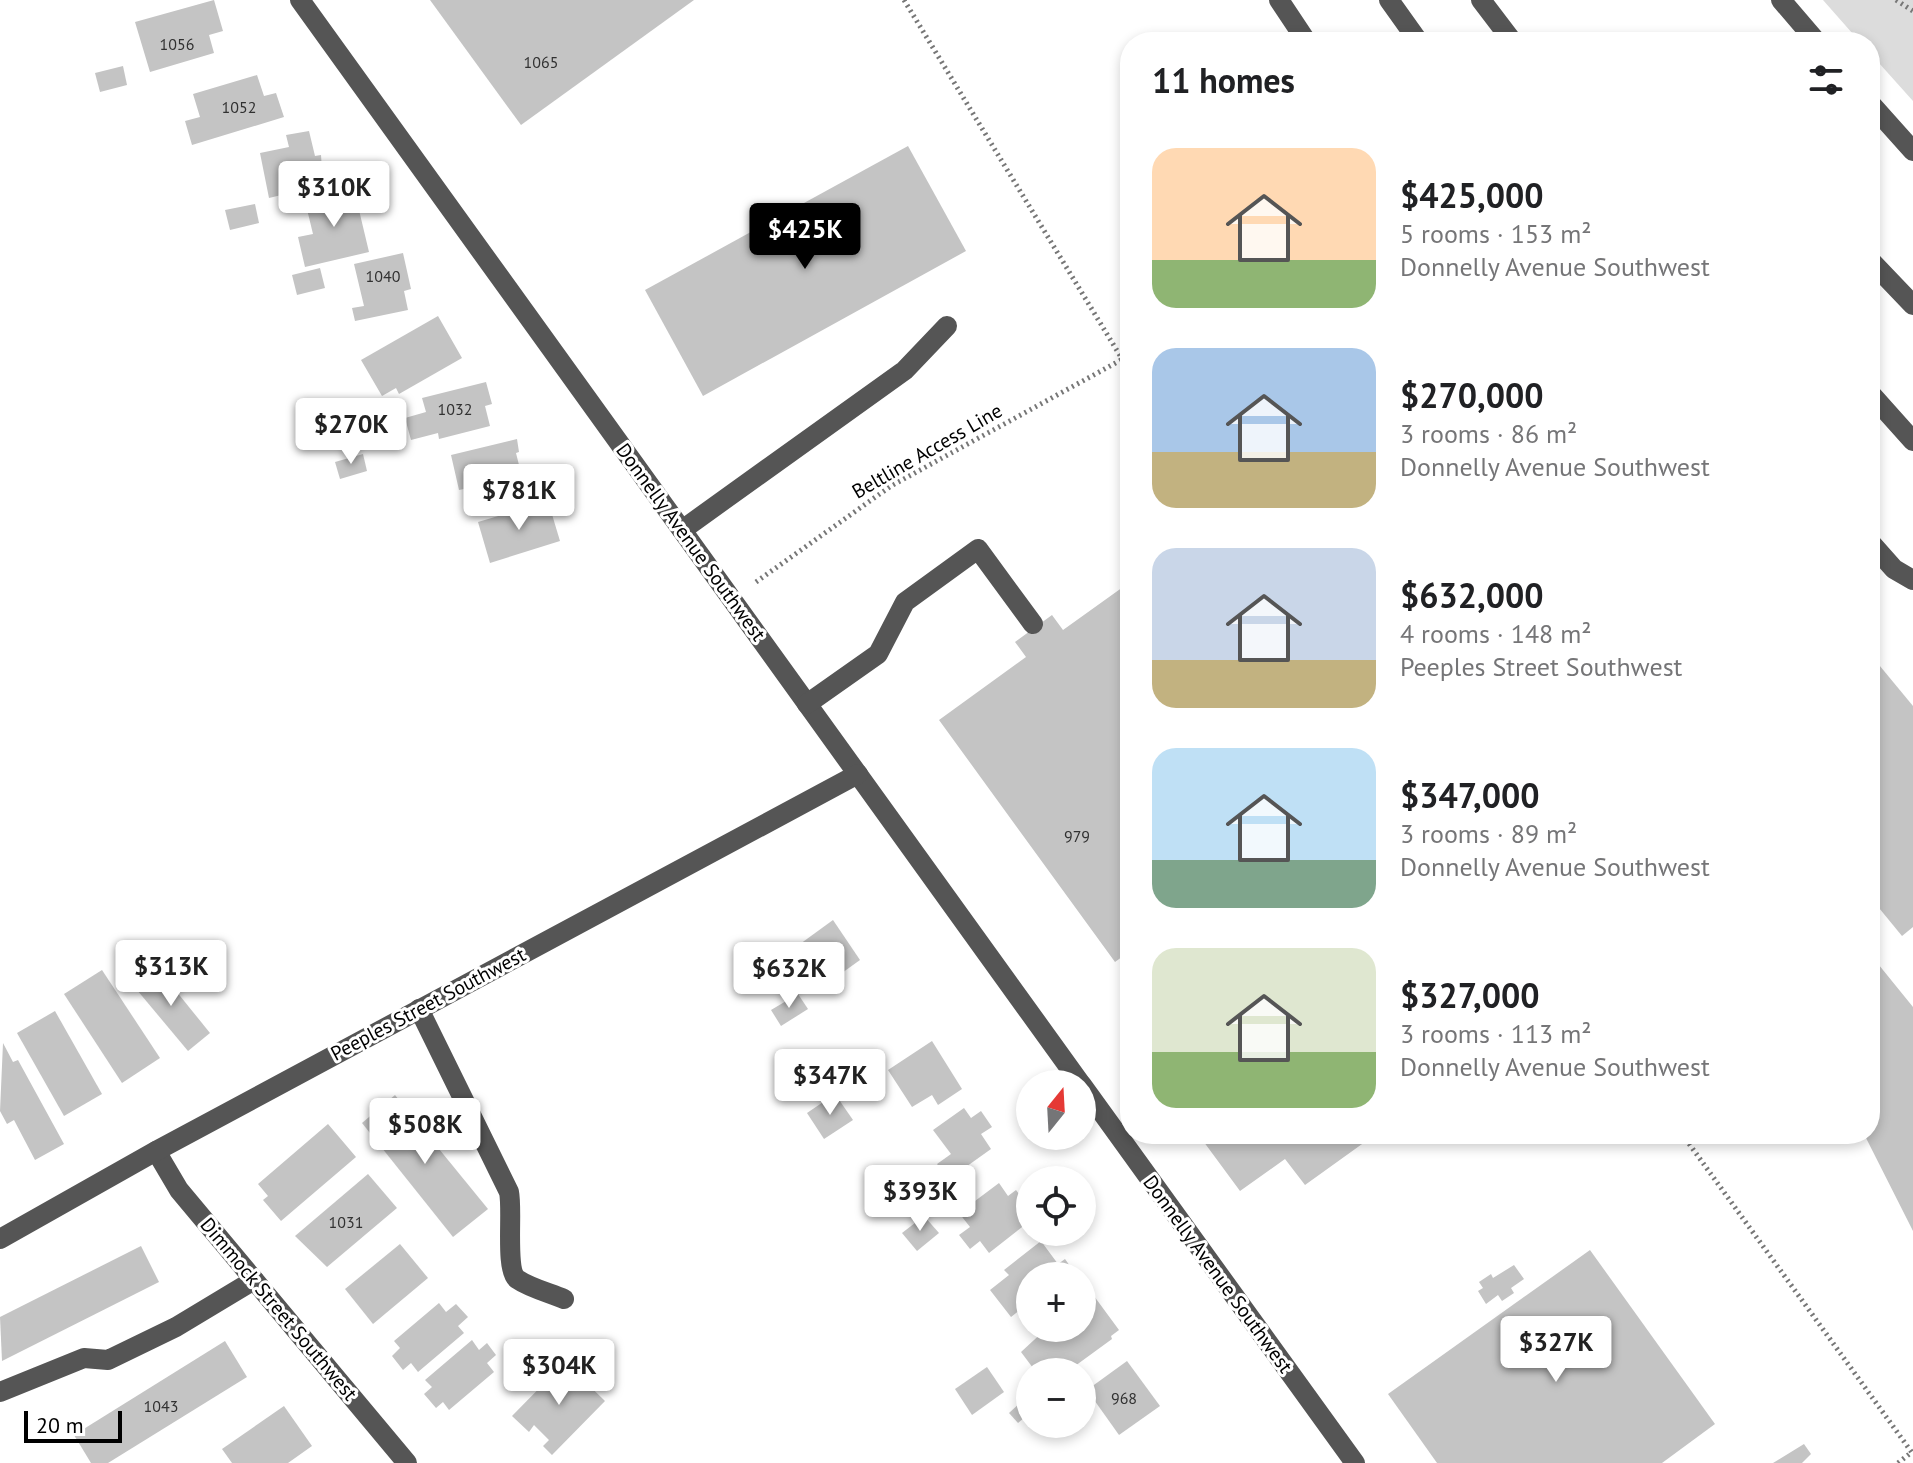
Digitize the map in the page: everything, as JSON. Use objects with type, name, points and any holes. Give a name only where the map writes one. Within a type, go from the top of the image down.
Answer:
[{"type":"street","name":"Donnelly Avenue Southwest","points":[[300,0],[1072,1070]]},
{"type":"street","points":[[1279,0],[1300,32]]},
{"type":"street","points":[[1389,0],[1412,32]]},
{"type":"street","points":[[1481,0],[1505,32]]},
{"type":"street","points":[[1781,0],[1808,32]]},
{"type":"street","points":[[1880,114],[1913,151]]},
{"type":"street","points":[[1880,270],[1913,305]]},
{"type":"street","points":[[682,530],[905,370],[947,326]]},
{"type":"street","points":[[1880,404],[1913,441]]},
{"type":"street","points":[[807,704],[878,654],[905,602],[978,549],[1033,624]]},
{"type":"street","points":[[1880,553],[1894,569],[1913,580]]},
{"type":"street","name":"Peeples Street Southwest","points":[[0,1239],[156,1151],[858,774]]},
{"type":"street","points":[[419,1009],[509,1192],[510,1266],[516,1278],[564,1299]]},
{"type":"street","name":"Donnelly Avenue Southwest","points":[[1096,1103],[1120,1137]]},
{"type":"street","name":"Donnelly Avenue Southwest","points":[[1125,1144],[1355,1463]]},
{"type":"street","name":"Dimmock Street Southwest","points":[[156,1151],[179,1190],[407,1463]]},
{"type":"street","points":[[0,1392],[84,1358],[108,1360],[176,1327],[254,1280]]},
{"type":"path","points":[[904,0],[1120,358]]},
{"type":"path","points":[[1896,0],[1913,11]]},
{"type":"path","name":"Beltline Access Line","points":[[756,582],[891,486],[1120,361]]},
{"type":"path","points":[[1689,1144],[1913,1453],[1898,1463]]},
{"type":"shaded area","points":[[1823,0],[1913,0],[1913,101],[1880,64],[1880,32],[1851,32]]},
{"type":"building","points":[[214,0],[223,31],[209,35],[214,53],[150,72],[135,22]]},
{"type":"building","points":[[430,0],[694,0],[521,125]]},
{"type":"building","points":[[123,66],[127,85],[100,92],[95,73]]},
{"type":"building","points":[[257,75],[264,96],[276,93],[284,117],[192,145],[185,121],[200,117],[193,94]]},
{"type":"building","points":[[309,131],[315,156],[321,155],[323,185],[269,198],[260,153],[289,147],[286,135]]},
{"type":"building","points":[[908,146],[966,251],[703,396],[645,290]]},
{"type":"building","points":[[354,189],[369,252],[305,267],[298,237],[313,234],[305,201]]},
{"type":"building","points":[[255,204],[259,223],[230,230],[225,210]]},
{"type":"building","points":[[403,253],[411,289],[404,291],[408,310],[355,321],[352,308],[364,306],[354,264]]},
{"type":"building","points":[[320,268],[325,288],[297,295],[292,275]]},
{"type":"building","points":[[438,316],[462,358],[399,394],[396,388],[382,396],[361,360]]},
{"type":"building","points":[[486,382],[492,404],[485,406],[490,426],[439,439],[438,433],[411,440],[405,418],[426,412],[422,398]]},
{"type":"building","points":[[517,439],[519,452],[516,453],[523,481],[470,494],[469,488],[459,490],[451,455]]},
{"type":"building","points":[[363,454],[367,471],[340,479],[335,462]]},
{"type":"building","points":[[548,501],[560,541],[490,563],[478,522]]},
{"type":"building","points":[[1120,589],[1120,958],[1115,962],[939,720],[1026,657],[1015,642],[1052,615],[1063,630]]},
{"type":"building","points":[[1880,666],[1913,706],[1913,927],[1902,936],[1880,909]]},
{"type":"building","points":[[833,920],[860,960],[828,983],[800,944]]},
{"type":"building","points":[[155,965],[210,1033],[188,1051],[132,984]]},
{"type":"building","points":[[1880,966],[1913,1007],[1913,1231],[1869,1144],[1880,1144]]},
{"type":"building","points":[[102,970],[160,1058],[122,1083],[64,994]]},
{"type":"building","points":[[798,994],[808,1009],[781,1026],[771,1010]]},
{"type":"building","points":[[55,1011],[102,1094],[64,1116],[17,1033]]},
{"type":"building","points":[[932,1041],[962,1089],[938,1105],[932,1095],[912,1107],[888,1070]]},
{"type":"building","points":[[3,1043],[13,1062],[18,1060],[64,1144],[35,1160],[14,1120],[7,1124],[0,1111]]},
{"type":"building","points":[[835,1094],[853,1120],[824,1139],[807,1113]]},
{"type":"building","points":[[395,1095],[488,1209],[453,1237],[362,1123]]},
{"type":"building","points":[[964,1108],[971,1118],[981,1111],[992,1127],[981,1134],[991,1149],[949,1179],[937,1164],[951,1154],[933,1130]]},
{"type":"building","points":[[328,1124],[356,1157],[281,1221],[263,1200],[268,1196],[258,1184]]},
{"type":"building","points":[[1205,1144],[1362,1144],[1305,1185],[1285,1159],[1240,1191]]},
{"type":"building","points":[[368,1174],[397,1208],[327,1267],[295,1236]]},
{"type":"building","points":[[999,1183],[1008,1196],[1016,1190],[1016,1232],[989,1253],[980,1241],[970,1249],[959,1235],[970,1227],[959,1213]]},
{"type":"building","points":[[924,1216],[939,1233],[917,1251],[902,1233]]},
{"type":"building","points":[[400,1244],[428,1278],[373,1324],[345,1289]]},
{"type":"building","points":[[141,1246],[159,1282],[2,1361],[0,1317]]},
{"type":"building","points":[[1035,1246],[1045,1246],[1057,1262],[1016,1262],[1016,1313],[1011,1317],[990,1290],[1009,1275],[1004,1270]]},
{"type":"building","points":[[1590,1250],[1715,1424],[1662,1463],[1437,1463],[1388,1394]]},
{"type":"building","points":[[1514,1265],[1524,1279],[1511,1288],[1514,1293],[1502,1301],[1498,1295],[1486,1304],[1478,1291],[1483,1288],[1479,1282],[1491,1274],[1493,1278]]},
{"type":"building","points":[[1096,1299],[1119,1330],[1086,1358],[1026,1358],[1021,1352],[1032,1342],[1096,1342]]},
{"type":"building","points":[[439,1303],[446,1312],[456,1304],[468,1317],[458,1326],[464,1333],[418,1372],[411,1363],[403,1370],[392,1356],[400,1348],[394,1341]]},
{"type":"building","points":[[472,1340],[479,1350],[487,1343],[496,1355],[487,1363],[494,1372],[449,1410],[443,1402],[436,1408],[424,1394],[432,1387],[425,1380]]},
{"type":"building","points":[[225,1341],[247,1377],[108,1463],[91,1463],[74,1435]]},
{"type":"building","points":[[1127,1361],[1160,1406],[1119,1435],[1096,1403],[1096,1383]]},
{"type":"building","points":[[565,1362],[605,1401],[552,1455],[543,1446],[549,1440],[534,1425],[529,1432],[512,1416]]},
{"type":"building","points":[[987,1367],[1004,1392],[972,1415],[955,1389]]},
{"type":"building","points":[[284,1406],[312,1446],[288,1463],[232,1463],[222,1449]]},
{"type":"building","points":[[1016,1407],[1016,1421],[1009,1413]]},
{"type":"building","points":[[1804,1444],[1811,1454],[1802,1463],[1773,1463]]}]
